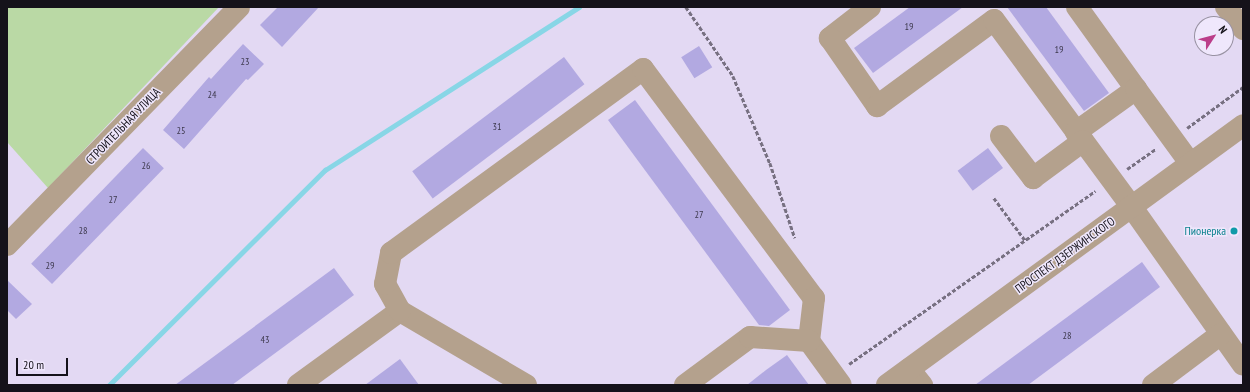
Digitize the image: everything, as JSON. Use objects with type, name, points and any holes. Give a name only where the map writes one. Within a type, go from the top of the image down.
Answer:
[{"type":"street","name":"СТРОИТЕЛЬНАЯ УЛИЦА","points":[[7,245],[239,7]]},
{"type":"street","points":[[870,7],[830,38],[877,106],[994,20],[1131,206],[1243,365]]},
{"type":"street","points":[[1077,7],[1190,163]]},
{"type":"street","points":[[1226,7],[1243,30]]},
{"type":"street","points":[[526,385],[400,311],[385,284],[391,253],[643,69],[814,298],[810,340],[837,380]]},
{"type":"street","points":[[1001,136],[1033,178],[1136,89]]},
{"type":"street","name":"ПРОСПЕКТ ДЗЕРЖИНСКОГО","points":[[887,385],[915,377],[1131,206],[1190,163],[1240,134]]},
{"type":"street","points":[[298,385],[400,311]]},
{"type":"street","points":[[1153,385],[1221,334]]},
{"type":"street","points":[[685,385],[750,337],[810,340]]},
{"type":"path","points":[[686,7],[734,76],[770,163],[797,245]]},
{"type":"path","points":[[837,380],[1025,240],[1243,87]]},
{"type":"path","points":[[994,198],[1025,240]]},
{"type":"green space","points":[[7,7],[219,7],[48,188],[7,142]]},
{"type":"building","points":[[278,7],[319,7],[282,47],[260,25]]},
{"type":"building","points":[[910,7],[963,7],[873,73],[854,48]]},
{"type":"building","points":[[1007,7],[1046,7],[1109,93],[1084,111]]},
{"type":"building","points":[[243,44],[264,64],[248,80],[246,79],[184,149],[163,130],[209,77],[211,79]]},
{"type":"building","points":[[699,46],[712,67],[694,78],[681,57]]},
{"type":"building","points":[[564,57],[584,84],[433,198],[412,171]]},
{"type":"building","points":[[635,100],[790,310],[769,326],[759,325],[608,120]]},
{"type":"building","points":[[143,148],[164,168],[52,284],[31,264]]},
{"type":"building","points":[[988,148],[1003,168],[973,191],[958,171]]},
{"type":"building","points":[[1142,262],[1160,287],[1028,385],[975,385]]},
{"type":"building","points":[[334,268],[354,295],[232,385],[175,385]]},
{"type":"building","points":[[7,280],[32,304],[16,319],[7,310]]},
{"type":"building","points":[[787,355],[809,385],[747,385],[766,370]]},
{"type":"building","points":[[400,359],[419,385],[365,385]]},
{"type":"waterway","points":[[109,385],[325,170],[579,7]]},
{"type":"place","name":"Пионерка","points":[[1234,231]]}]
